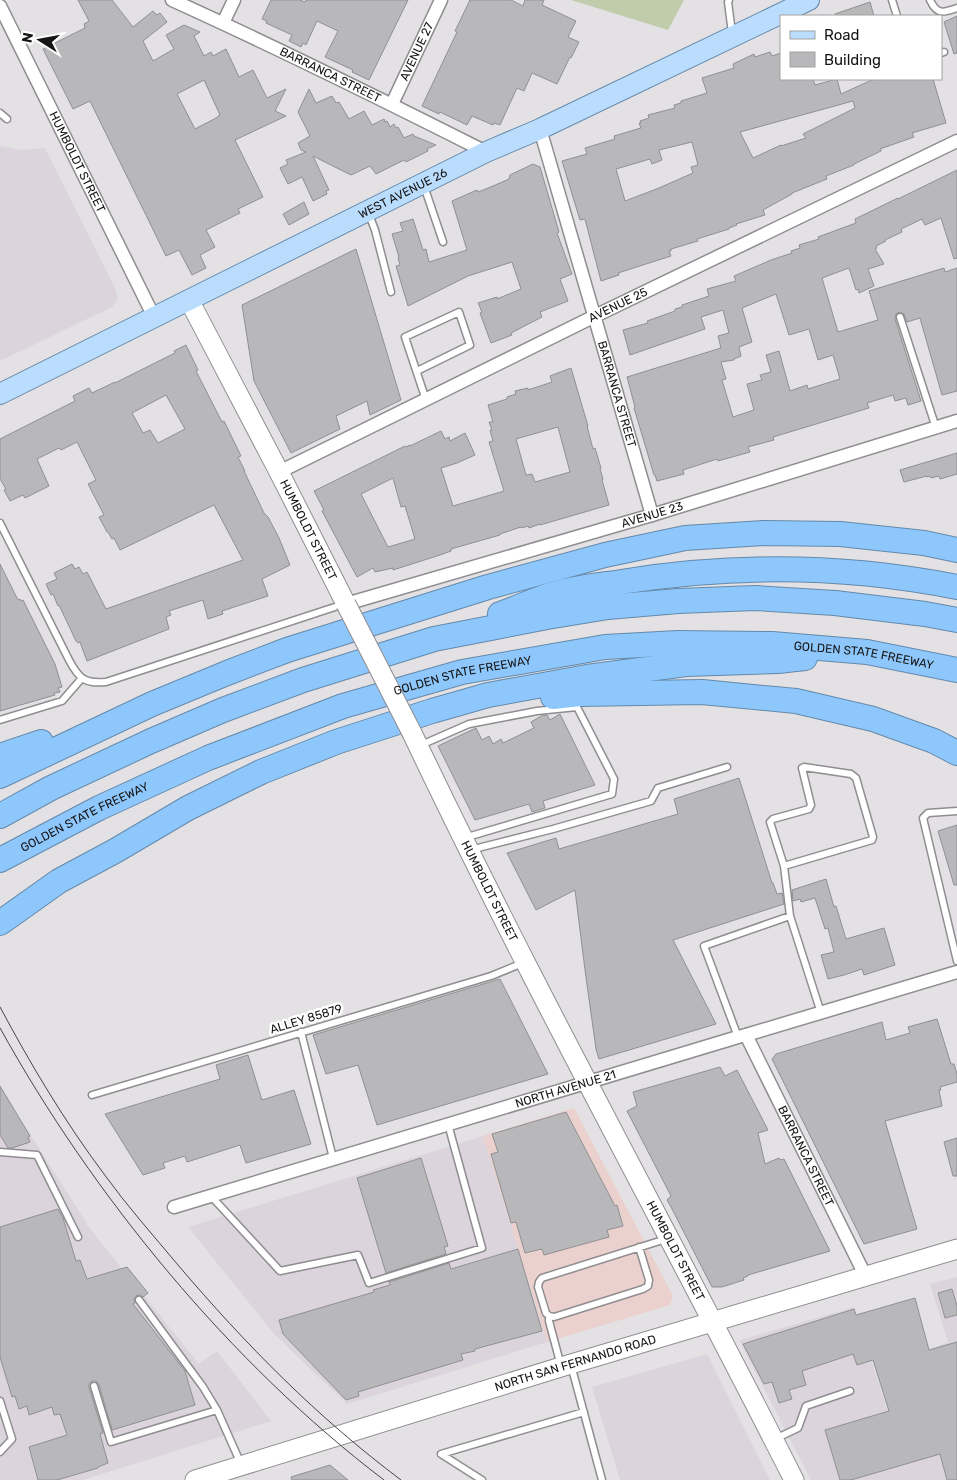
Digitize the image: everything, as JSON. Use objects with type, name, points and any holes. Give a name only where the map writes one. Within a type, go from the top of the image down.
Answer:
[{"type":"highway","points":[[0,776],[152,704],[287,650],[488,587],[606,555],[685,538],[764,533],[840,534],[924,543],[957,550]]},
{"type":"highway","points":[[0,816],[51,788],[150,741],[223,710],[303,680],[434,639],[561,592],[648,578],[743,569],[799,569],[878,574],[951,585]]},
{"type":"highway","points":[[434,639],[608,607],[697,600],[755,598],[835,603],[925,614],[957,620]]},
{"type":"highway","name":"GOLDEN STATE FREEWAY","points":[[0,860],[99,808],[208,758],[344,706],[462,672],[605,647],[678,643],[772,644],[867,652],[957,670]]},
{"type":"highway","points":[[0,923],[59,881],[188,808],[261,772],[336,742],[432,711],[488,695],[596,676],[686,664],[778,661],[867,652]]},
{"type":"highway","points":[[432,711],[580,694],[702,692],[796,701],[874,719],[934,741],[957,753]]},
{"type":"highway","points":[[0,756],[152,704]]},
{"type":"highway","points":[[0,942],[81,881],[115,851]]},
{"type":"main road","name":"WEST AVENUE 26","points":[[0,394],[486,152],[540,129],[809,0]]},
{"type":"street","name":"BARRANCA STREET","points":[[172,0],[392,104],[486,152]]},
{"type":"street","points":[[223,23],[234,0]]},
{"type":"street","name":"AVENUE 27","points":[[392,104],[441,0]]},
{"type":"street","name":"HUMBOLDT STREET","points":[[0,6],[154,317]]},
{"type":"street","name":"BARRANCA STREET","points":[[540,129],[652,515]]},
{"type":"street","name":"AVENUE 25","points":[[279,472],[595,316],[957,141]]},
{"type":"street","name":"HUMBOLDT STREET","points":[[189,300],[279,472],[587,1082],[670,1238],[711,1322],[794,1480]]},
{"type":"street","name":"AVENUE 23","points":[[346,604],[652,515],[957,421]]},
{"type":"street","name":"NORTH AVENUE 21","points":[[174,1207],[957,972]]},
{"type":"street","name":"BARRANCA STREET","points":[[742,1036],[866,1277]]},
{"type":"street","name":"NORTH SAN FERNANDO ROAD","points":[[195,1480],[566,1365],[957,1249]]},
{"type":"lane","points":[[730,0],[728,2],[732,37]]},
{"type":"lane","points":[[892,0],[897,15]]},
{"type":"lane","points":[[930,0],[933,7],[938,11],[945,12],[957,8]]},
{"type":"lane","points":[[0,113],[7,119]]},
{"type":"lane","points":[[423,183],[443,242]]},
{"type":"lane","points":[[368,211],[375,230],[391,292]]},
{"type":"lane","points":[[416,371],[470,345],[459,312],[405,337],[416,371],[426,400]]},
{"type":"lane","points":[[900,317],[936,428]]},
{"type":"lane","points":[[0,523],[69,660],[77,674],[85,681],[106,682],[346,604]]},
{"type":"lane","points":[[0,720],[62,701],[82,678]]},
{"type":"lane","points":[[415,740],[470,724],[537,711],[577,707],[614,779],[612,794],[466,844]]},
{"type":"lane","points":[[466,844],[552,829],[651,801],[658,788],[727,767]]},
{"type":"lane","points":[[784,866],[872,840],[854,776],[851,774],[802,768],[810,805],[809,808],[773,819],[770,822],[784,866],[790,916],[821,1013]]},
{"type":"lane","points":[[957,811],[928,813],[923,818],[957,960]]},
{"type":"lane","points":[[742,1036],[704,946],[790,916]]},
{"type":"lane","name":"ALLEY 85879","points":[[92,1095],[491,976],[526,961]]},
{"type":"lane","points":[[301,1032],[333,1158]]},
{"type":"lane","points":[[211,1196],[280,1272],[358,1255],[368,1283],[482,1248],[448,1124]]},
{"type":"lane","points":[[0,1152],[37,1155],[78,1237]]},
{"type":"lane","points":[[602,1480],[584,1412],[551,1329],[549,1316],[546,1313],[538,1287],[539,1282],[542,1278],[670,1238]]},
{"type":"lane","points":[[549,1316],[554,1317],[648,1286],[649,1280],[639,1247]]},
{"type":"lane","points":[[139,1300],[203,1387],[217,1410],[242,1466]]},
{"type":"lane","points":[[94,1386],[110,1442],[217,1410]]},
{"type":"lane","points":[[774,1439],[798,1428],[806,1406],[850,1392]]},
{"type":"lane","points":[[0,1401],[12,1440],[0,1452]]},
{"type":"lane","points":[[482,1480],[441,1454],[584,1412]]},
{"type":"shaded area","points":[[0,146],[21,150],[45,148],[115,288],[118,298],[112,307],[0,361]]},
{"type":"shaded area","points":[[0,1087],[91,1230],[199,1364],[217,1351],[271,1421],[83,1480],[0,1480]]},
{"type":"shaded area","points":[[574,1108],[673,1296],[670,1305],[547,1342],[483,1136]]},
{"type":"shaded area","points":[[483,1136],[547,1342],[347,1404],[274,1334],[188,1227]]},
{"type":"shaded area","points":[[957,1277],[957,1480],[811,1480],[740,1342],[741,1340],[854,1307],[887,1409],[944,1389],[934,1348],[948,1342],[930,1284]]},
{"type":"shaded area","points":[[707,1354],[770,1480],[620,1480],[592,1387]]},
{"type":"green space","points":[[571,0],[684,0],[668,30]]},
{"type":"building","points":[[78,0],[112,0],[133,27],[153,11],[157,15],[160,13],[167,22],[143,41],[153,61],[174,49],[166,35],[184,25],[200,32],[194,36],[204,56],[211,52],[213,56],[226,49],[239,77],[253,70],[267,98],[286,89],[275,111],[286,116],[235,140],[263,197],[238,209],[240,213],[206,230],[215,247],[200,255],[206,268],[192,275],[179,250],[166,256],[90,101],[73,109],[43,49],[85,28],[84,24],[89,21]],"holes":[[[204,80],[220,115],[195,129],[177,94]]]},
{"type":"building","points":[[271,0],[300,0],[305,2],[306,0],[408,0],[369,80],[325,57],[338,31],[317,21],[306,45],[303,43],[301,47],[289,41],[292,35],[266,23],[267,21],[262,19]]},
{"type":"building","points":[[470,0],[511,0],[523,6],[525,0],[544,0],[542,5],[576,21],[568,37],[579,42],[557,84],[532,73],[524,91],[517,88],[500,125],[494,123],[493,125],[472,116],[467,125],[422,106]]},
{"type":"building","points":[[870,2],[874,15],[835,15]]},
{"type":"building","points":[[957,16],[957,53],[954,54],[944,22]]},
{"type":"building","points":[[770,52],[772,56],[780,53],[780,80],[813,80],[815,85],[837,80],[841,94],[872,80],[933,80],[946,123],[912,133],[914,137],[880,149],[881,151],[854,165],[826,176],[827,179],[792,193],[763,210],[765,215],[697,239],[698,241],[671,249],[669,251],[671,256],[618,273],[619,275],[601,281],[585,219],[580,220],[562,161],[587,154],[585,148],[615,139],[614,136],[641,128],[640,121],[649,118],[648,115],[675,108],[674,105],[681,103],[681,101],[707,93],[702,78],[734,68],[733,64],[754,54],[755,57]],"holes":[[[853,101],[855,108],[803,134],[806,138],[781,145],[753,158],[740,132]],[[692,142],[698,165],[691,167],[693,173],[625,201],[616,169],[650,159],[652,164],[662,160],[659,150]]]},
{"type":"building","points":[[309,89],[316,103],[332,96],[336,103],[339,102],[349,119],[364,111],[372,125],[384,119],[390,127],[394,124],[396,128],[398,127],[404,138],[413,134],[436,145],[406,162],[404,160],[376,174],[370,166],[351,175],[313,156],[329,190],[326,191],[327,194],[313,201],[302,177],[288,184],[280,168],[288,164],[286,160],[306,152],[301,150],[298,143],[310,136],[298,112]]},
{"type":"building","points":[[533,164],[540,167],[559,232],[557,233],[572,274],[560,279],[568,301],[540,312],[542,317],[511,333],[512,335],[491,343],[478,303],[497,297],[497,299],[521,289],[512,262],[468,276],[408,306],[396,266],[400,265],[399,257],[392,234],[403,231],[400,223],[413,219],[423,250],[426,249],[429,262],[467,250],[452,201],[509,179],[510,175]]},
{"type":"building","points":[[957,170],[957,258],[954,259],[941,218],[925,225],[922,219],[901,229],[902,232],[876,246],[877,248],[875,249],[884,264],[868,269],[874,286],[859,293],[858,289],[856,290],[849,268],[822,278],[838,332],[878,320],[869,291],[944,268],[945,272],[957,268],[957,391],[942,395],[920,318],[907,322],[904,314],[899,312],[896,314],[895,319],[921,401],[908,405],[906,398],[895,401],[893,395],[867,403],[869,408],[773,437],[774,440],[748,447],[750,452],[718,461],[717,459],[683,470],[684,474],[657,481],[634,408],[627,377],[721,348],[718,336],[729,333],[723,310],[701,317],[705,329],[630,355],[623,330],[648,323],[647,321],[675,311],[675,309],[682,307],[682,305],[709,296],[707,289],[736,281],[734,276],[792,253],[791,251],[800,248],[799,245],[819,239],[818,237],[856,223],[855,219]],"holes":[[[776,294],[789,335],[809,329],[818,360],[833,355],[840,379],[808,389],[807,385],[790,391],[779,351],[766,355],[771,372],[760,375],[762,380],[747,384],[754,410],[733,417],[722,380],[726,379],[721,362],[734,360],[741,356],[739,347],[752,342],[742,308]]]},
{"type":"building","points":[[304,202],[309,214],[289,225],[283,214]]},
{"type":"building","points":[[356,249],[401,400],[370,415],[367,401],[336,416],[340,429],[291,453],[254,381],[242,305]]},
{"type":"building","points":[[186,345],[198,370],[196,371],[241,456],[238,457],[244,471],[264,513],[279,538],[290,565],[262,579],[268,596],[222,611],[223,614],[208,619],[203,600],[169,611],[171,615],[166,617],[169,629],[87,661],[80,642],[76,641],[59,605],[53,594],[51,595],[46,584],[57,579],[54,573],[72,564],[75,569],[79,567],[83,574],[87,572],[106,609],[243,560],[214,505],[120,550],[99,517],[104,515],[88,484],[96,480],[77,442],[61,450],[59,448],[37,459],[49,486],[25,498],[23,495],[10,501],[0,479],[0,439],[75,401],[73,396],[89,388],[92,393],[115,383],[175,353],[174,351]],"holes":[[[166,395],[185,429],[158,443],[150,430],[143,433],[132,413]]]},
{"type":"building","points":[[571,368],[593,449],[595,448],[601,468],[602,480],[609,505],[529,528],[528,526],[521,527],[393,570],[393,568],[375,572],[373,568],[357,577],[322,511],[324,510],[314,491],[405,446],[410,446],[441,431],[445,439],[449,437],[450,441],[465,433],[475,455],[441,468],[453,506],[504,491],[489,442],[493,441],[489,422],[493,422],[488,405],[507,399],[507,397],[516,394],[515,391],[528,388],[528,390],[552,382],[550,376]],"holes":[[[558,427],[570,472],[535,482],[532,474],[526,475],[516,439]],[[393,478],[401,507],[405,506],[415,539],[388,547],[361,494]]]},
{"type":"building","points":[[957,453],[957,474],[940,479],[939,476],[931,478],[927,476],[904,482],[900,470]]},
{"type":"building","points":[[0,564],[18,600],[23,600],[55,664],[62,687],[58,688],[60,692],[54,693],[55,695],[0,711]]},
{"type":"building","points":[[560,714],[595,785],[543,801],[545,808],[532,812],[529,804],[475,820],[438,746],[476,728],[482,740],[489,736],[493,744],[501,739],[503,743],[534,728],[531,722],[543,715],[547,715],[550,720]]},
{"type":"building","points":[[739,778],[772,883],[777,894],[782,893],[784,904],[673,940],[716,1024],[599,1059],[596,1049],[575,890],[536,910],[507,853],[556,838],[559,849],[678,814],[674,799]]},
{"type":"building","points":[[957,825],[957,885],[954,885],[938,831]]},
{"type":"building","points":[[826,879],[846,939],[884,928],[895,965],[864,975],[862,969],[828,979],[821,955],[834,952],[828,928],[825,929],[815,898],[801,902],[800,899],[793,901],[792,890]]},
{"type":"building","points":[[500,979],[548,1074],[377,1125],[358,1065],[326,1074],[313,1035]]},
{"type":"building","points":[[937,1019],[951,1064],[954,1064],[957,1082],[940,1087],[942,1106],[885,1121],[917,1229],[864,1244],[772,1059],[776,1054],[882,1022],[886,1040],[910,1033],[908,1027]]},
{"type":"building","points":[[248,1055],[262,1100],[294,1090],[311,1144],[246,1163],[240,1145],[187,1162],[185,1156],[163,1163],[165,1168],[143,1175],[105,1114],[220,1079],[216,1065]]},
{"type":"building","points":[[720,1067],[725,1076],[737,1070],[768,1130],[758,1133],[765,1164],[779,1158],[780,1160],[784,1159],[830,1251],[748,1275],[743,1278],[744,1280],[722,1287],[712,1287],[667,1200],[671,1196],[627,1111],[637,1106],[633,1092]]},
{"type":"building","points":[[0,1086],[30,1136],[28,1137],[30,1142],[8,1148],[0,1135]]},
{"type":"building","points":[[566,1112],[615,1206],[617,1205],[623,1226],[607,1230],[609,1237],[544,1255],[542,1249],[525,1253],[516,1222],[511,1223],[491,1154],[498,1152],[492,1134]]},
{"type":"building","points":[[957,1138],[957,1176],[953,1176],[944,1142]]},
{"type":"building","points":[[421,1158],[448,1246],[444,1247],[446,1254],[386,1273],[357,1178]]},
{"type":"building","points":[[58,1209],[63,1218],[76,1261],[80,1260],[87,1279],[127,1267],[148,1293],[143,1297],[136,1296],[135,1303],[133,1304],[185,1371],[195,1405],[112,1430],[99,1385],[96,1381],[92,1381],[89,1387],[103,1433],[100,1434],[108,1463],[98,1468],[57,1480],[38,1480],[29,1447],[67,1435],[60,1414],[54,1415],[52,1407],[29,1415],[27,1406],[19,1409],[15,1396],[12,1397],[0,1357],[0,1227]]},
{"type":"building","points":[[518,1249],[542,1331],[461,1354],[463,1360],[358,1392],[359,1396],[346,1400],[283,1334],[279,1320],[374,1292],[373,1290],[390,1285],[389,1282],[449,1263],[451,1269]]},
{"type":"building","points":[[952,1289],[957,1306],[957,1315],[945,1318],[938,1293]]},
{"type":"building","points":[[915,1298],[929,1350],[957,1342],[957,1480],[947,1480],[940,1454],[851,1480],[840,1480],[825,1430],[889,1411],[873,1360],[857,1365],[853,1354],[802,1371],[806,1385],[789,1390],[792,1399],[779,1403],[772,1382],[764,1384],[743,1344],[854,1309],[856,1315]]},
{"type":"building","points":[[330,1465],[348,1480],[292,1480],[291,1477]]},
{"type":"tram line","points":[[0,1007],[62,1114],[122,1198],[178,1265],[256,1352],[284,1379],[340,1431],[401,1480]]},
{"type":"tram line","points":[[0,1028],[37,1091],[78,1153],[122,1214],[169,1273],[219,1330],[272,1384],[327,1434],[384,1480]]}]
